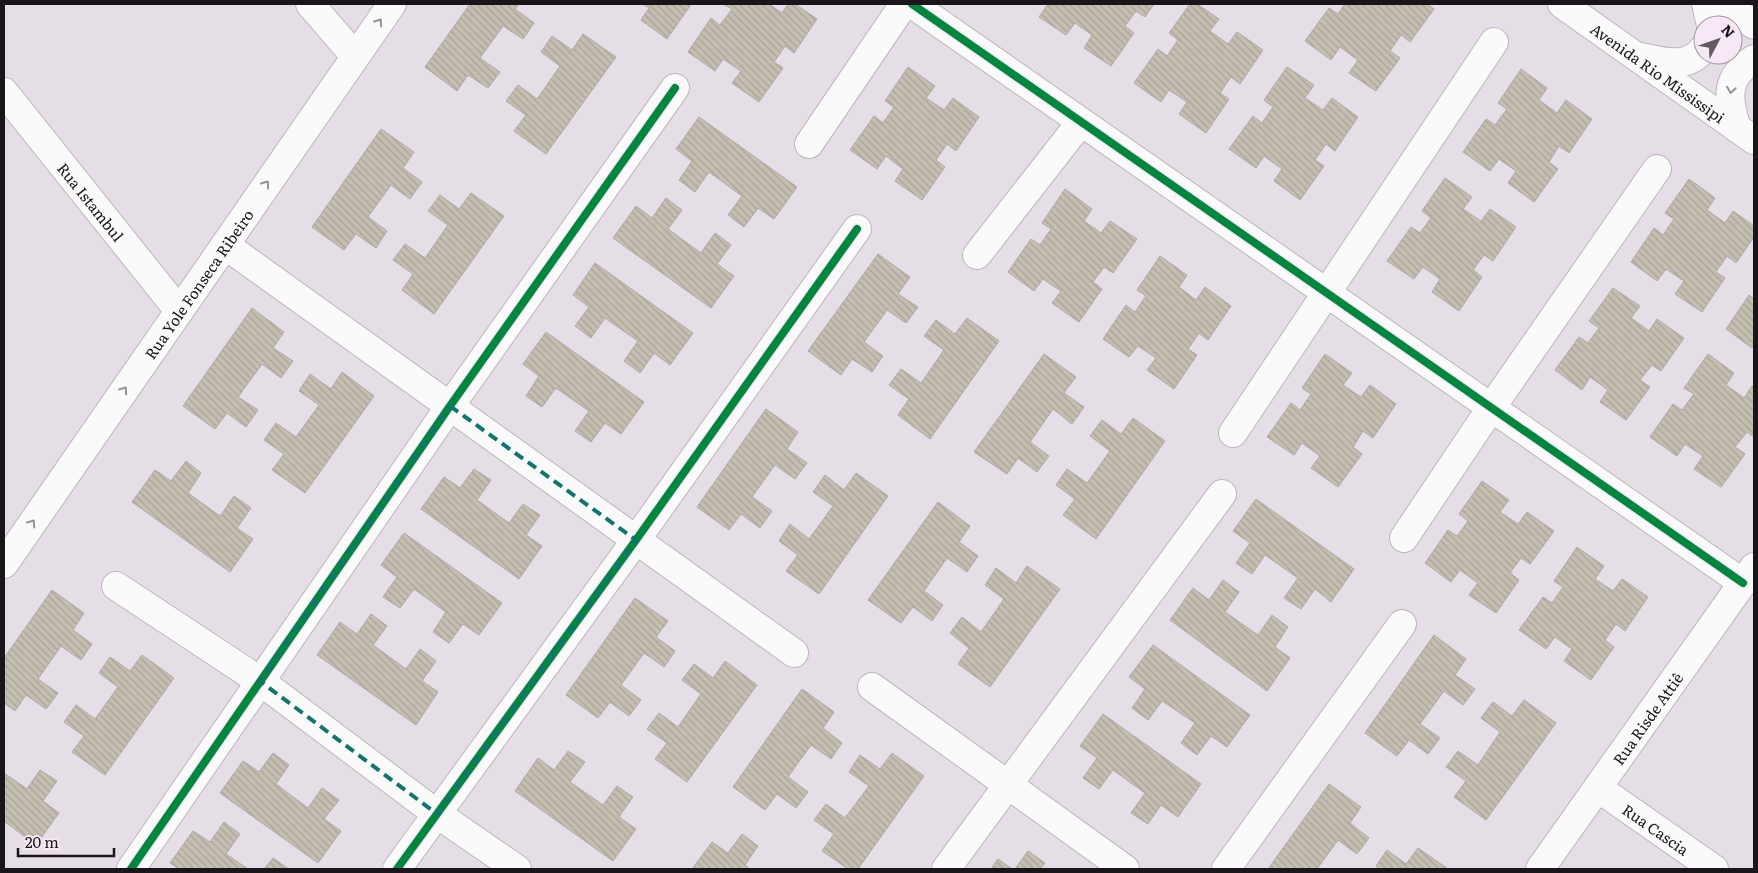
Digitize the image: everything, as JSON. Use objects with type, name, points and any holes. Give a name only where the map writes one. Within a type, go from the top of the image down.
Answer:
[{"type":"street","points":[[310,4],[355,56]]},
{"type":"street","name":"Rua Yole Fonseca Ribeiro","points":[[4,564],[392,4]]},
{"type":"street","points":[[810,144],[904,4]]},
{"type":"street","points":[[912,4],[1491,408],[1748,575]]},
{"type":"street","name":"Avenida Rio Mississipi","points":[[1562,4],[1746,134]]},
{"type":"street","points":[[1725,4],[1754,25]]},
{"type":"street","points":[[1233,433],[1494,42]]},
{"type":"street","points":[[1637,57],[1671,62],[1687,62],[1693,58]]},
{"type":"street","points":[[1746,134],[1732,114],[1730,90],[1734,78],[1754,59]]},
{"type":"street","points":[[131,869],[450,406],[675,88]]},
{"type":"street","name":"Rua Istambul","points":[[4,92],[179,311]]},
{"type":"street","points":[[977,255],[1081,122]]},
{"type":"street","points":[[1404,538],[1491,408],[1657,169]]},
{"type":"street","points":[[397,869],[636,540],[857,229]]},
{"type":"street","points":[[225,245],[794,653]]},
{"type":"street","points":[[946,869],[1222,494]]},
{"type":"street","name":"Rua Risde Attiê","points":[[1540,869],[1748,575]]},
{"type":"street","points":[[116,586],[260,681],[438,814],[517,869]]},
{"type":"street","points":[[1226,869],[1402,624]]},
{"type":"street","points":[[872,688],[1125,869]]},
{"type":"street","name":"Rua Cascia","points":[[1598,788],[1714,869]]},
{"type":"highlighted area","points":[[450,406],[636,540],[437,814],[260,681]]},
{"type":"building","points":[[470,4],[519,4],[515,9],[534,23],[523,39],[503,26],[480,58],[500,72],[488,88],[468,75],[457,91],[425,67]]},
{"type":"building","points":[[643,4],[688,4],[690,6],[667,39],[641,20],[649,8]]},
{"type":"building","points":[[723,4],[769,4],[782,13],[788,4],[795,4],[817,19],[794,53],[785,46],[774,62],[783,68],[759,102],[732,83],[741,71],[723,59],[715,71],[688,52],[711,18],[720,25],[732,9]]},
{"type":"building","points":[[1048,4],[1154,4],[1145,17],[1136,11],[1125,26],[1134,33],[1111,66],[1084,48],[1092,35],[1075,23],[1066,35],[1039,17]]},
{"type":"building","points":[[1190,4],[1197,4],[1219,19],[1210,31],[1228,44],[1237,32],[1263,50],[1240,84],[1231,77],[1220,93],[1229,99],[1206,133],[1179,114],[1187,102],[1169,90],[1161,102],[1134,83],[1158,49],[1167,56],[1178,40],[1169,33]]},
{"type":"building","points":[[1345,4],[1427,4],[1434,9],[1410,42],[1401,35],[1390,51],[1400,58],[1376,91],[1349,73],[1358,60],[1340,47],[1331,60],[1305,41],[1329,8],[1338,14]]},
{"type":"building","points":[[583,34],[616,57],[546,154],[514,131],[526,115],[506,101],[518,85],[537,99],[560,66],[541,52],[552,36],[572,50]]},
{"type":"building","points":[[908,67],[935,86],[926,98],[944,110],[953,98],[979,117],[956,151],[947,144],[936,160],[945,167],[922,200],[895,181],[903,169],[886,156],[877,169],[850,150],[874,116],[883,123],[894,107],[885,101]]},
{"type":"building","points":[[1287,67],[1314,85],[1305,98],[1323,110],[1332,98],[1358,117],[1335,151],[1326,144],[1315,160],[1324,166],[1300,200],[1274,181],[1282,169],[1264,156],[1256,168],[1229,149],[1253,116],[1262,123],[1273,107],[1264,100]]},
{"type":"building","points":[[1521,69],[1547,88],[1539,100],[1557,113],[1566,100],[1592,119],[1569,153],[1559,146],[1549,162],[1558,169],[1534,202],[1508,183],[1516,171],[1499,159],[1490,171],[1463,152],[1486,119],[1495,125],[1507,109],[1498,103]]},
{"type":"building","points":[[699,117],[797,187],[774,219],[758,208],[744,227],[728,215],[742,196],[709,172],[695,192],[679,180],[692,161],[676,149]]},
{"type":"building","points":[[381,129],[414,152],[403,168],[422,182],[410,199],[391,185],[368,217],[387,231],[376,248],[356,234],[344,250],[312,227]]},
{"type":"building","points":[[1445,178],[1472,197],[1463,209],[1481,221],[1490,209],[1516,227],[1493,261],[1484,255],[1473,270],[1482,277],[1459,311],[1432,292],[1440,279],[1423,267],[1414,279],[1387,261],[1411,227],[1420,233],[1431,218],[1422,211]]},
{"type":"building","points":[[1689,179],[1715,198],[1707,210],[1725,223],[1733,211],[1754,226],[1754,237],[1736,263],[1727,256],[1716,272],[1725,278],[1702,312],[1675,294],[1684,281],[1666,269],[1657,281],[1631,262],[1654,228],[1663,235],[1674,219],[1665,213]]},
{"type":"building","points":[[1065,189],[1092,209],[1084,221],[1101,233],[1110,221],[1137,239],[1113,273],[1104,267],[1093,282],[1102,289],[1079,322],[1052,303],[1061,291],[1043,279],[1034,291],[1008,272],[1031,239],[1040,245],[1051,229],[1042,223]]},
{"type":"building","points":[[471,193],[504,216],[434,314],[402,290],[413,274],[393,260],[405,244],[425,258],[448,225],[428,211],[440,195],[459,209]]},
{"type":"building","points":[[666,198],[682,210],[668,229],[701,253],[715,233],[731,245],[717,264],[734,276],[711,308],[613,238],[636,206],[652,218]]},
{"type":"building","points":[[878,254],[910,277],[898,294],[918,307],[906,323],[887,310],[864,342],[883,356],[872,372],[852,359],[841,375],[808,351]]},
{"type":"building","points":[[1160,256],[1187,275],[1179,287],[1196,300],[1205,287],[1231,306],[1208,340],[1199,333],[1188,349],[1197,355],[1174,389],[1147,370],[1156,358],[1138,346],[1129,357],[1103,339],[1126,305],[1135,312],[1146,296],[1137,290]]},
{"type":"building","points":[[595,263],[693,333],[670,365],[654,353],[640,373],[624,361],[638,341],[605,318],[591,338],[575,326],[589,307],[573,295]]},
{"type":"building","points":[[1613,288],[1640,306],[1631,318],[1649,331],[1657,319],[1684,338],[1661,371],[1652,365],[1640,380],[1650,387],[1626,420],[1600,402],[1608,390],[1590,377],[1582,390],[1555,370],[1579,337],[1588,343],[1599,328],[1589,321]]},
{"type":"building","points":[[1749,295],[1754,299],[1754,345],[1752,348],[1726,329]]},
{"type":"building","points":[[252,308],[284,332],[273,348],[293,361],[281,378],[262,364],[238,397],[258,410],[246,427],[227,413],[215,429],[183,406]]},
{"type":"building","points":[[967,318],[999,341],[930,439],[898,415],[909,399],[889,385],[901,369],[921,383],[944,350],[924,336],[936,320],[955,334]]},
{"type":"building","points":[[546,332],[644,402],[621,434],[605,423],[591,442],[575,431],[589,411],[556,388],[542,407],[526,396],[539,376],[523,364]]},
{"type":"building","points":[[1044,354],[1076,377],[1064,393],[1084,407],[1072,424],[1053,409],[1030,442],[1049,456],[1037,472],[1018,458],[1007,474],[974,452]]},
{"type":"building","points":[[1325,354],[1352,373],[1343,385],[1361,397],[1370,385],[1396,404],[1373,438],[1363,431],[1353,447],[1362,454],[1338,487],[1311,468],[1320,456],[1302,443],[1294,455],[1267,437],[1291,403],[1300,410],[1311,394],[1302,388]]},
{"type":"building","points":[[1708,354],[1734,373],[1726,385],[1744,398],[1752,386],[1754,387],[1754,437],[1747,432],[1735,447],[1745,454],[1721,487],[1694,469],[1703,456],[1685,444],[1677,456],[1650,437],[1673,404],[1682,410],[1694,394],[1684,388]]},
{"type":"building","points":[[342,372],[374,396],[305,493],[272,470],[284,454],[264,440],[276,423],[296,437],[319,405],[299,391],[310,374],[331,389]]},
{"type":"building","points":[[766,409],[798,432],[787,449],[807,463],[795,479],[775,465],[752,497],[772,511],[760,528],[741,514],[729,530],[697,507]]},
{"type":"building","points":[[1133,418],[1165,441],[1096,539],[1063,515],[1075,499],[1056,485],[1067,469],[1087,483],[1110,451],[1090,436],[1102,420],[1121,434]]},
{"type":"building","points":[[186,461],[201,473],[188,493],[220,516],[234,496],[251,508],[237,528],[253,539],[230,572],[132,502],[155,470],[171,481]]},
{"type":"building","points":[[474,469],[491,480],[477,500],[509,523],[523,504],[540,515],[526,535],[542,546],[519,579],[421,509],[444,477],[460,488]]},
{"type":"building","points":[[856,473],[888,496],[819,594],[786,571],[798,555],[779,541],[790,524],[809,539],[833,506],[813,492],[825,475],[844,490]]},
{"type":"building","points":[[1482,481],[1509,500],[1500,512],[1518,524],[1527,512],[1554,531],[1530,564],[1521,558],[1510,573],[1519,580],[1496,613],[1469,595],[1478,583],[1460,570],[1451,582],[1425,563],[1448,530],[1457,536],[1468,521],[1459,514]]},
{"type":"building","points":[[1256,499],[1354,569],[1331,602],[1315,589],[1301,609],[1284,598],[1298,578],[1265,555],[1252,574],[1236,563],[1250,543],[1233,531]]},
{"type":"building","points":[[938,502],[970,526],[959,542],[978,556],[967,572],[947,558],[924,591],[943,605],[932,621],[913,607],[901,623],[868,600]]},
{"type":"building","points":[[404,533],[502,603],[479,635],[463,624],[449,643],[433,632],[446,612],[414,589],[400,608],[383,597],[397,577],[381,565]]},
{"type":"building","points":[[1577,547],[1604,566],[1595,579],[1613,591],[1622,579],[1648,597],[1625,631],[1616,624],[1605,640],[1614,647],[1591,680],[1564,661],[1572,649],[1555,637],[1546,649],[1519,630],[1543,597],[1552,603],[1563,587],[1554,581]]},
{"type":"building","points":[[1027,566],[1060,589],[990,687],[958,664],[969,648],[950,633],[962,617],[981,632],[1004,599],[985,585],[996,568],[1016,583]]},
{"type":"building","points":[[1223,580],[1239,592],[1225,612],[1258,635],[1272,615],[1288,627],[1275,647],[1290,658],[1267,691],[1170,620],[1193,588],[1209,600]]},
{"type":"building","points":[[52,590],[84,613],[73,630],[92,644],[81,660],[61,646],[38,679],[58,693],[46,709],[26,695],[15,711],[4,703],[4,658]]},
{"type":"building","points":[[635,598],[668,621],[656,637],[675,651],[664,667],[644,653],[621,685],[641,700],[629,716],[610,702],[598,718],[566,695]]},
{"type":"building","points":[[371,614],[387,626],[373,645],[406,669],[420,649],[436,661],[422,681],[438,692],[416,725],[317,655],[340,622],[357,634]]},
{"type":"building","points":[[1434,635],[1466,659],[1455,675],[1475,689],[1463,705],[1444,691],[1420,724],[1440,738],[1428,754],[1409,740],[1397,756],[1365,733]]},
{"type":"building","points":[[1153,645],[1250,715],[1227,747],[1211,736],[1197,755],[1181,743],[1195,723],[1162,701],[1148,720],[1132,708],[1145,689],[1129,677]]},
{"type":"building","points":[[142,655],[174,678],[105,775],[72,752],[84,736],[64,722],[76,705],[95,719],[118,687],[99,673],[110,657],[130,671]]},
{"type":"building","points":[[725,661],[757,685],[687,782],[655,759],[667,743],[647,729],[659,713],[678,727],[701,694],[682,680],[694,664],[713,678]]},
{"type":"building","points":[[802,689],[834,712],[823,728],[842,743],[831,759],[811,745],[788,777],[808,792],[796,808],[777,794],[765,810],[733,787]]},
{"type":"building","points":[[1524,700],[1556,723],[1486,820],[1454,797],[1466,781],[1446,767],[1458,751],[1478,765],[1500,732],[1481,718],[1493,702],[1512,716]]},
{"type":"building","points":[[1103,714],[1201,784],[1178,817],[1161,805],[1148,824],[1131,813],[1145,793],[1113,770],[1099,789],[1083,778],[1097,758],[1080,746]]},
{"type":"building","points":[[568,751],[585,762],[570,782],[603,805],[617,786],[633,797],[619,817],[636,829],[613,861],[515,791],[538,758],[554,770]]},
{"type":"building","points":[[273,753],[289,765],[276,784],[308,808],[322,788],[339,800],[324,819],[341,831],[318,863],[220,793],[243,761],[259,772]]},
{"type":"building","points":[[892,753],[924,776],[858,869],[848,869],[822,851],[834,834],[814,820],[826,804],[845,818],[869,786],[849,772],[860,755],[880,769]]},
{"type":"building","points":[[40,770],[57,781],[43,801],[59,813],[36,845],[4,821],[4,773],[27,789]]},
{"type":"building","points":[[1329,784],[1361,807],[1350,823],[1369,838],[1357,854],[1338,840],[1317,869],[1268,869]]},
{"type":"building","points":[[224,822],[240,834],[226,854],[248,869],[179,869],[170,863],[193,831],[210,842]]},
{"type":"building","points":[[742,834],[758,846],[745,865],[750,869],[692,869],[712,842],[728,853]]},
{"type":"building","points":[[1418,848],[1448,869],[1380,869],[1376,866],[1387,850],[1406,864]]},
{"type":"building","points":[[1028,851],[1045,863],[1040,869],[1015,869]]},
{"type":"building","points":[[273,858],[289,869],[264,869]]},
{"type":"building","points":[[998,859],[1012,869],[991,869]]},
{"type":"cycle path","points":[[912,4],[1743,583]]},
{"type":"cycle path","points":[[131,869],[450,406],[675,88]]},
{"type":"cycle path","points":[[397,869],[636,540],[857,229]]}]
